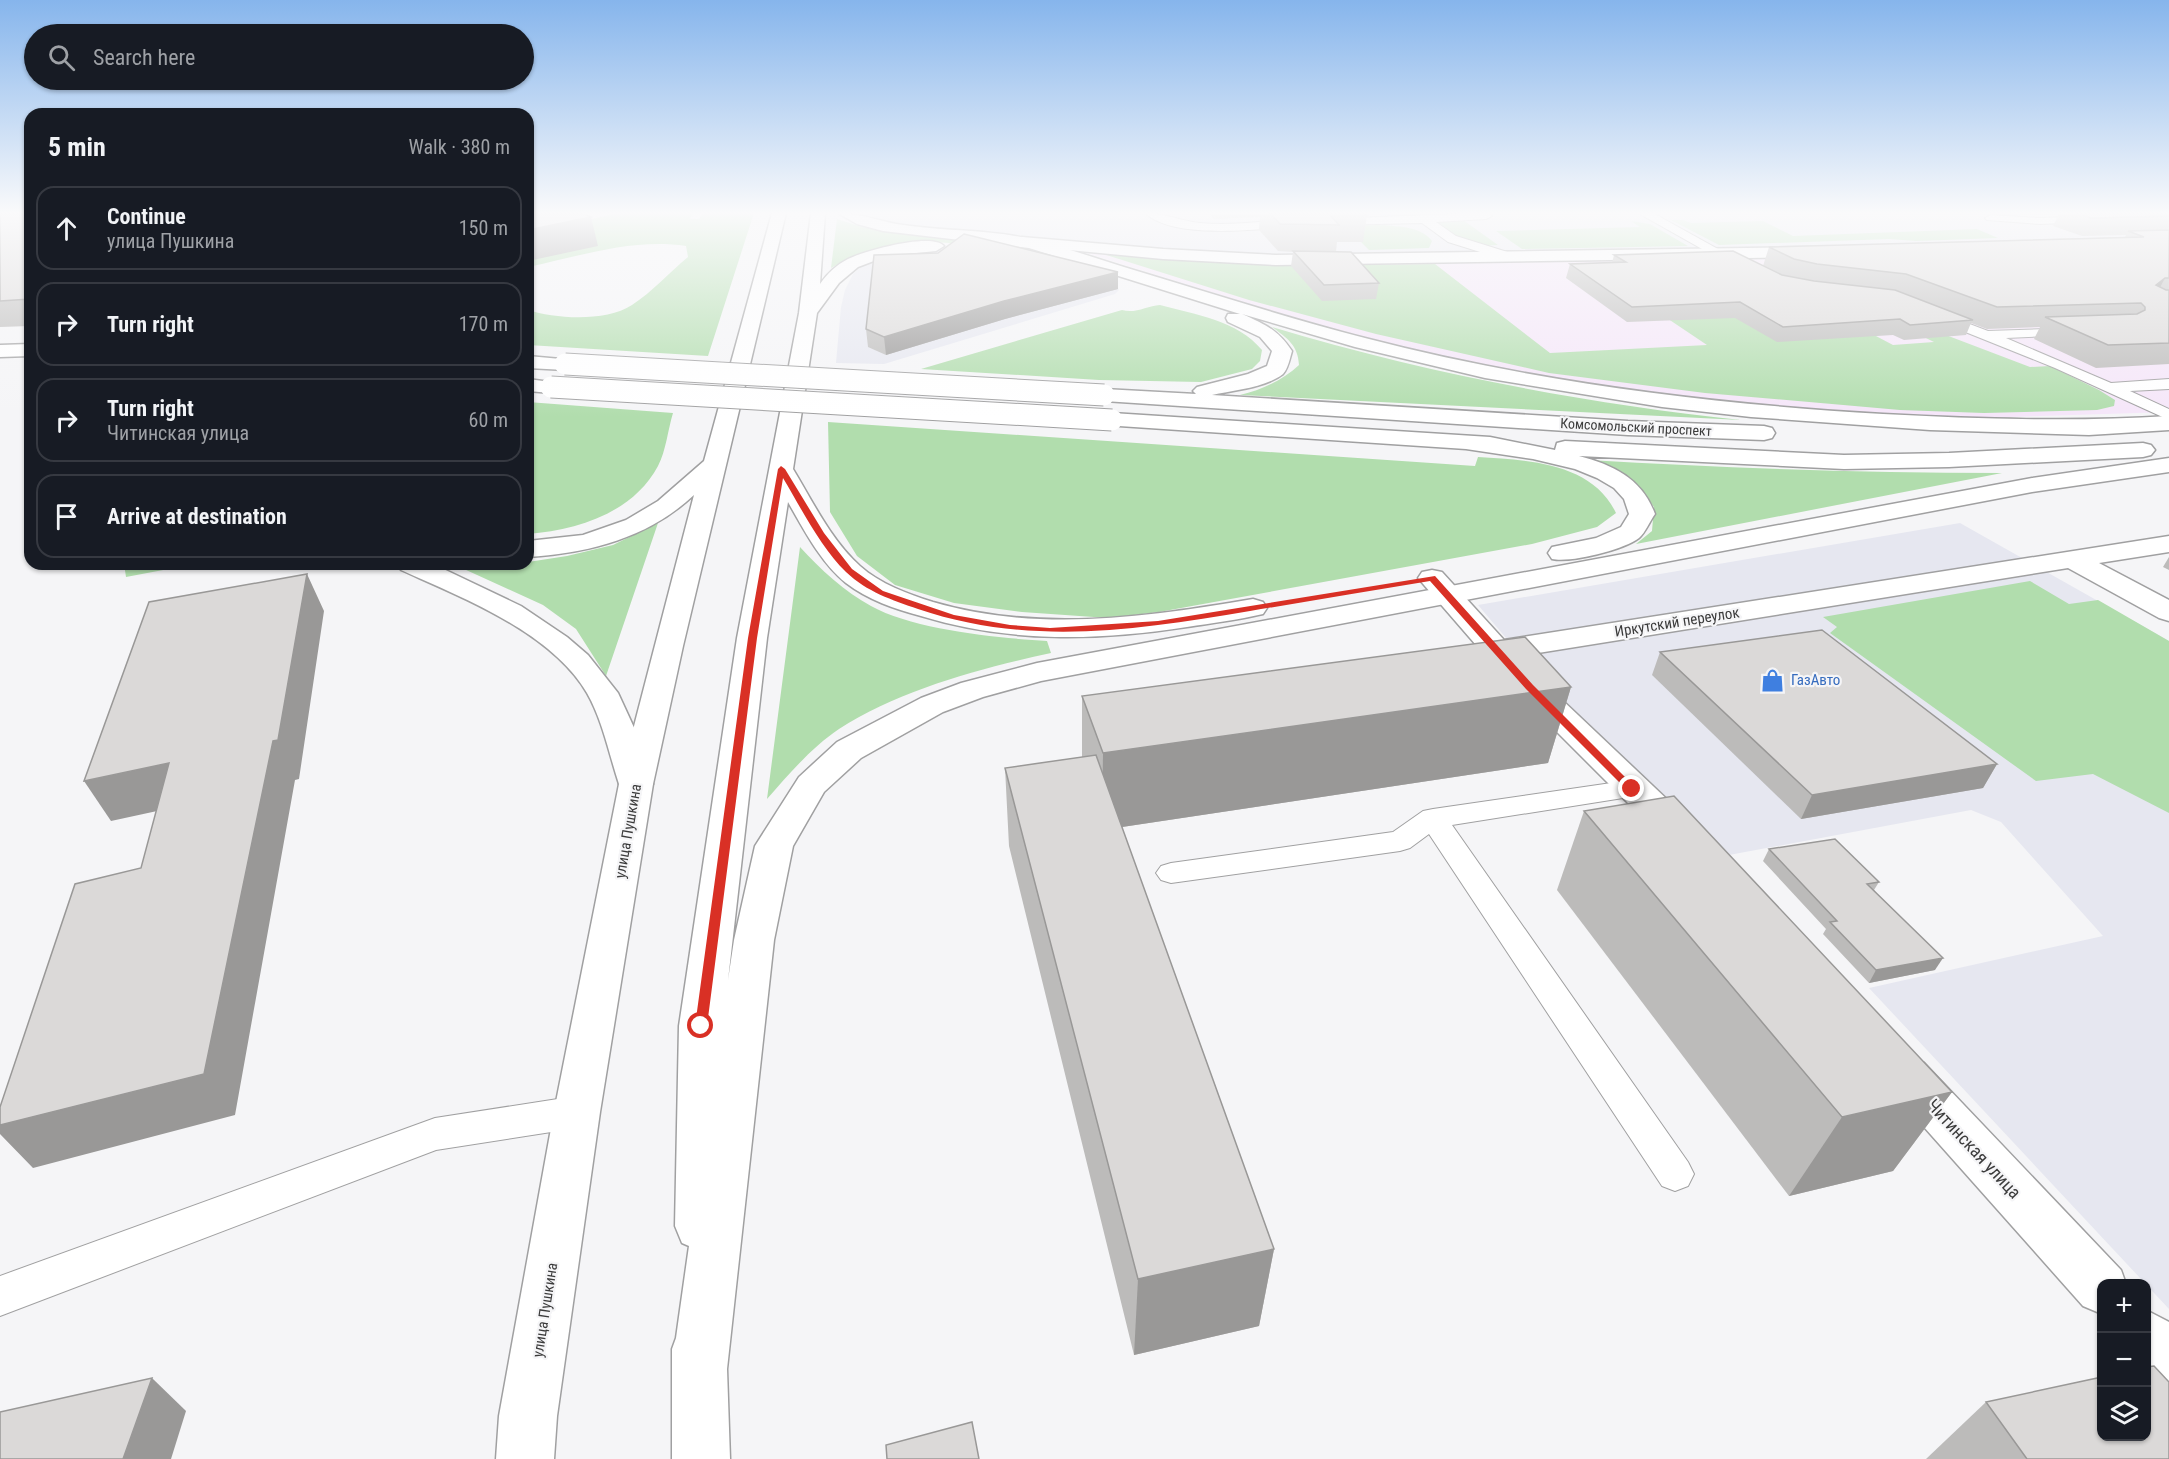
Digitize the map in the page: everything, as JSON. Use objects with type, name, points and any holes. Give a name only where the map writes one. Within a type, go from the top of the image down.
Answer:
[{"type":"main road","name":"улица Пушкина","points":[[525,1459],[528,1416],[577,1112],[636,784],[762,281]]},
{"type":"main road","points":[[701,1459],[699,1372],[701,1026],[752,638],[811,281]]},
{"type":"main road","points":[[807,313],[833,281]]},
{"type":"main road","points":[[1114,281],[1241,320],[1267,333],[1282,351],[1276,369],[1255,379],[1196,393],[1149,398]]},
{"type":"main road","points":[[1155,281],[1392,351],[1569,388],[1668,402],[1866,422],[1993,427],[2111,427]]},
{"type":"main road","points":[[1,357],[24,351]]},
{"type":"main road","points":[[1,357],[24,365]]},
{"type":"main road","name":"Комсомольский проспект","points":[[534,362],[1628,428],[1885,435],[2169,423]]},
{"type":"main road","name":"Комсомольский проспект","points":[[534,386],[1468,443],[1782,459],[1882,462],[1979,460],[2169,448]]},
{"type":"main road","points":[[781,469],[821,534],[849,570],[880,593],[952,618],[1010,628],[1050,631],[1158,624],[1439,587],[1604,544],[1630,532],[1642,514],[1634,495],[1617,481],[1593,468],[1567,459],[1533,452],[1468,443]]},
{"type":"main road","points":[[534,549],[562,548],[595,541],[635,524],[666,507],[715,463]]},
{"type":"main road","points":[[699,1372],[754,940],[774,846],[811,785],[849,750],[902,719],[972,690],[1037,672],[1439,587],[2032,485],[2169,465]]},
{"type":"main road","name":"Иркутский переулок","points":[[1478,653],[2169,544]]},
{"type":"main road","points":[[2071,559],[2169,612]]},
{"type":"main road","points":[[424,570],[520,616],[559,645],[595,682],[616,722],[636,784]]},
{"type":"main road","points":[[1439,587],[1478,653],[1701,852]]},
{"type":"main road","name":"Читинская улица","points":[[1885,1052],[2097,1283]]},
{"type":"main road","points":[[2151,1342],[2169,1361]]},
{"type":"lane","points":[[1922,310],[2109,387],[2169,415]]},
{"type":"lane","points":[[1984,335],[2090,330]]},
{"type":"lane","points":[[2109,387],[2169,384]]},
{"type":"lane","points":[[1171,873],[1400,841],[1433,818],[1632,789]]},
{"type":"lane","points":[[1433,818],[1675,1174]]},
{"type":"lane","points":[[0,1296],[435,1134],[577,1112]]},
{"type":"shaded area","points":[[849,281],[1099,281],[1116,285],[1119,290],[1115,294],[884,364],[836,363],[841,307]]},
{"type":"shaded area","points":[[1176,281],[2169,281],[2169,412],[1980,418],[1767,407],[1567,382],[1400,347]]},
{"type":"shaded area","points":[[1960,523],[2169,641],[2169,1309],[2151,1290],[2151,1279],[2141,1279],[1869,988],[2103,936],[2001,822],[1971,810],[1729,855],[1545,684],[1478,605]]},
{"type":"green space","points":[[661,281],[732,281],[708,356],[534,345],[534,312],[566,317],[609,314],[632,305]]},
{"type":"green space","points":[[1189,281],[1457,281],[1550,353],[1707,345],[1631,294],[1840,317],[1893,345],[1934,342],[1875,313],[1888,313],[2030,367],[2050,366],[2115,400],[2114,406],[2097,410],[1984,413],[1900,410],[1705,393],[1549,373],[1376,334],[1249,300]]},
{"type":"green space","points":[[1160,305],[1215,320],[1241,332],[1262,350],[1260,361],[1252,369],[1201,382],[1099,380],[921,369],[1122,310],[1136,310]]},
{"type":"green space","points":[[1272,327],[1387,359],[1504,384],[1622,405],[1741,420],[1240,395],[1272,384],[1299,365],[1294,347]]},
{"type":"green space","points":[[534,402],[673,413],[661,460],[647,482],[634,496],[602,516],[547,532],[534,533]]},
{"type":"green space","points":[[828,422],[1475,466],[1478,457],[1517,460],[1556,467],[1575,474],[1591,483],[1605,496],[1616,513],[1597,527],[1532,544],[1159,612],[1108,618],[1022,612],[954,603],[895,585],[857,556],[830,512]]},
{"type":"green space","points":[[1589,460],[1795,470],[2002,473],[1636,544],[1652,531],[1654,507],[1641,490]]},
{"type":"green space","points":[[658,523],[606,676],[576,629],[543,605],[466,570],[534,570],[534,561],[613,545]]},
{"type":"green space","points":[[800,547],[842,587],[871,606],[889,614],[933,627],[1005,638],[1047,641],[1051,653],[969,673],[914,692],[863,715],[819,744],[767,799]]},
{"type":"green space","points":[[125,570],[163,570],[126,577]]},
{"type":"green space","points":[[2030,581],[2069,604],[2098,600],[2169,641],[2169,813],[2093,774],[2036,781],[1830,633],[1837,627],[1823,617]]},
{"type":"building","points":[[0,281],[24,281],[24,299],[0,301]]},
{"type":"building","points":[[871,281],[1082,281],[1004,301],[884,337],[866,329]]},
{"type":"building","points":[[1320,281],[1377,281],[1379,283],[1324,285]]},
{"type":"building","points":[[1595,281],[1815,281],[1895,290],[1973,320],[1910,325],[1900,319],[1783,327],[1740,302],[1632,307]]},
{"type":"building","points":[[1926,281],[2161,281],[2156,285],[2169,290],[2169,343],[2108,345],[2045,317],[2137,314],[2145,310],[2141,303],[1997,307]]},
{"type":"building","points":[[307,574],[278,740],[273,741],[204,1074],[0,1125],[0,1107],[75,884],[141,868],[169,763],[84,781],[149,602]]},
{"type":"building","points":[[1822,630],[1997,764],[1812,795],[1660,652]]},
{"type":"building","points":[[1525,637],[1571,687],[1103,753],[1082,696]]},
{"type":"building","points":[[1096,755],[1274,1249],[1138,1279],[1005,768]]},
{"type":"building","points":[[1674,796],[1952,1092],[1842,1117],[1584,811]]},
{"type":"building","points":[[1835,839],[1879,882],[1867,884],[1943,958],[1876,970],[1830,922],[1837,921],[1769,849]]},
{"type":"building","points":[[2151,1366],[2154,1366],[2169,1382],[2169,1459],[2027,1459],[1986,1402],[2097,1378],[2097,1441],[2151,1441]]},
{"type":"building","points":[[152,1378],[123,1459],[0,1459],[0,1412]]},
{"type":"building","points":[[972,1422],[979,1459],[887,1459],[886,1445]]},
{"type":"place","name":"ГазАвто","points":[[1773,680]]},
{"type":"route","points":[[701,1026],[752,638],[781,469],[821,534],[849,570],[880,593],[952,618],[1010,628],[1050,631],[1158,624],[1432,578],[1530,687],[1632,789]]}]
